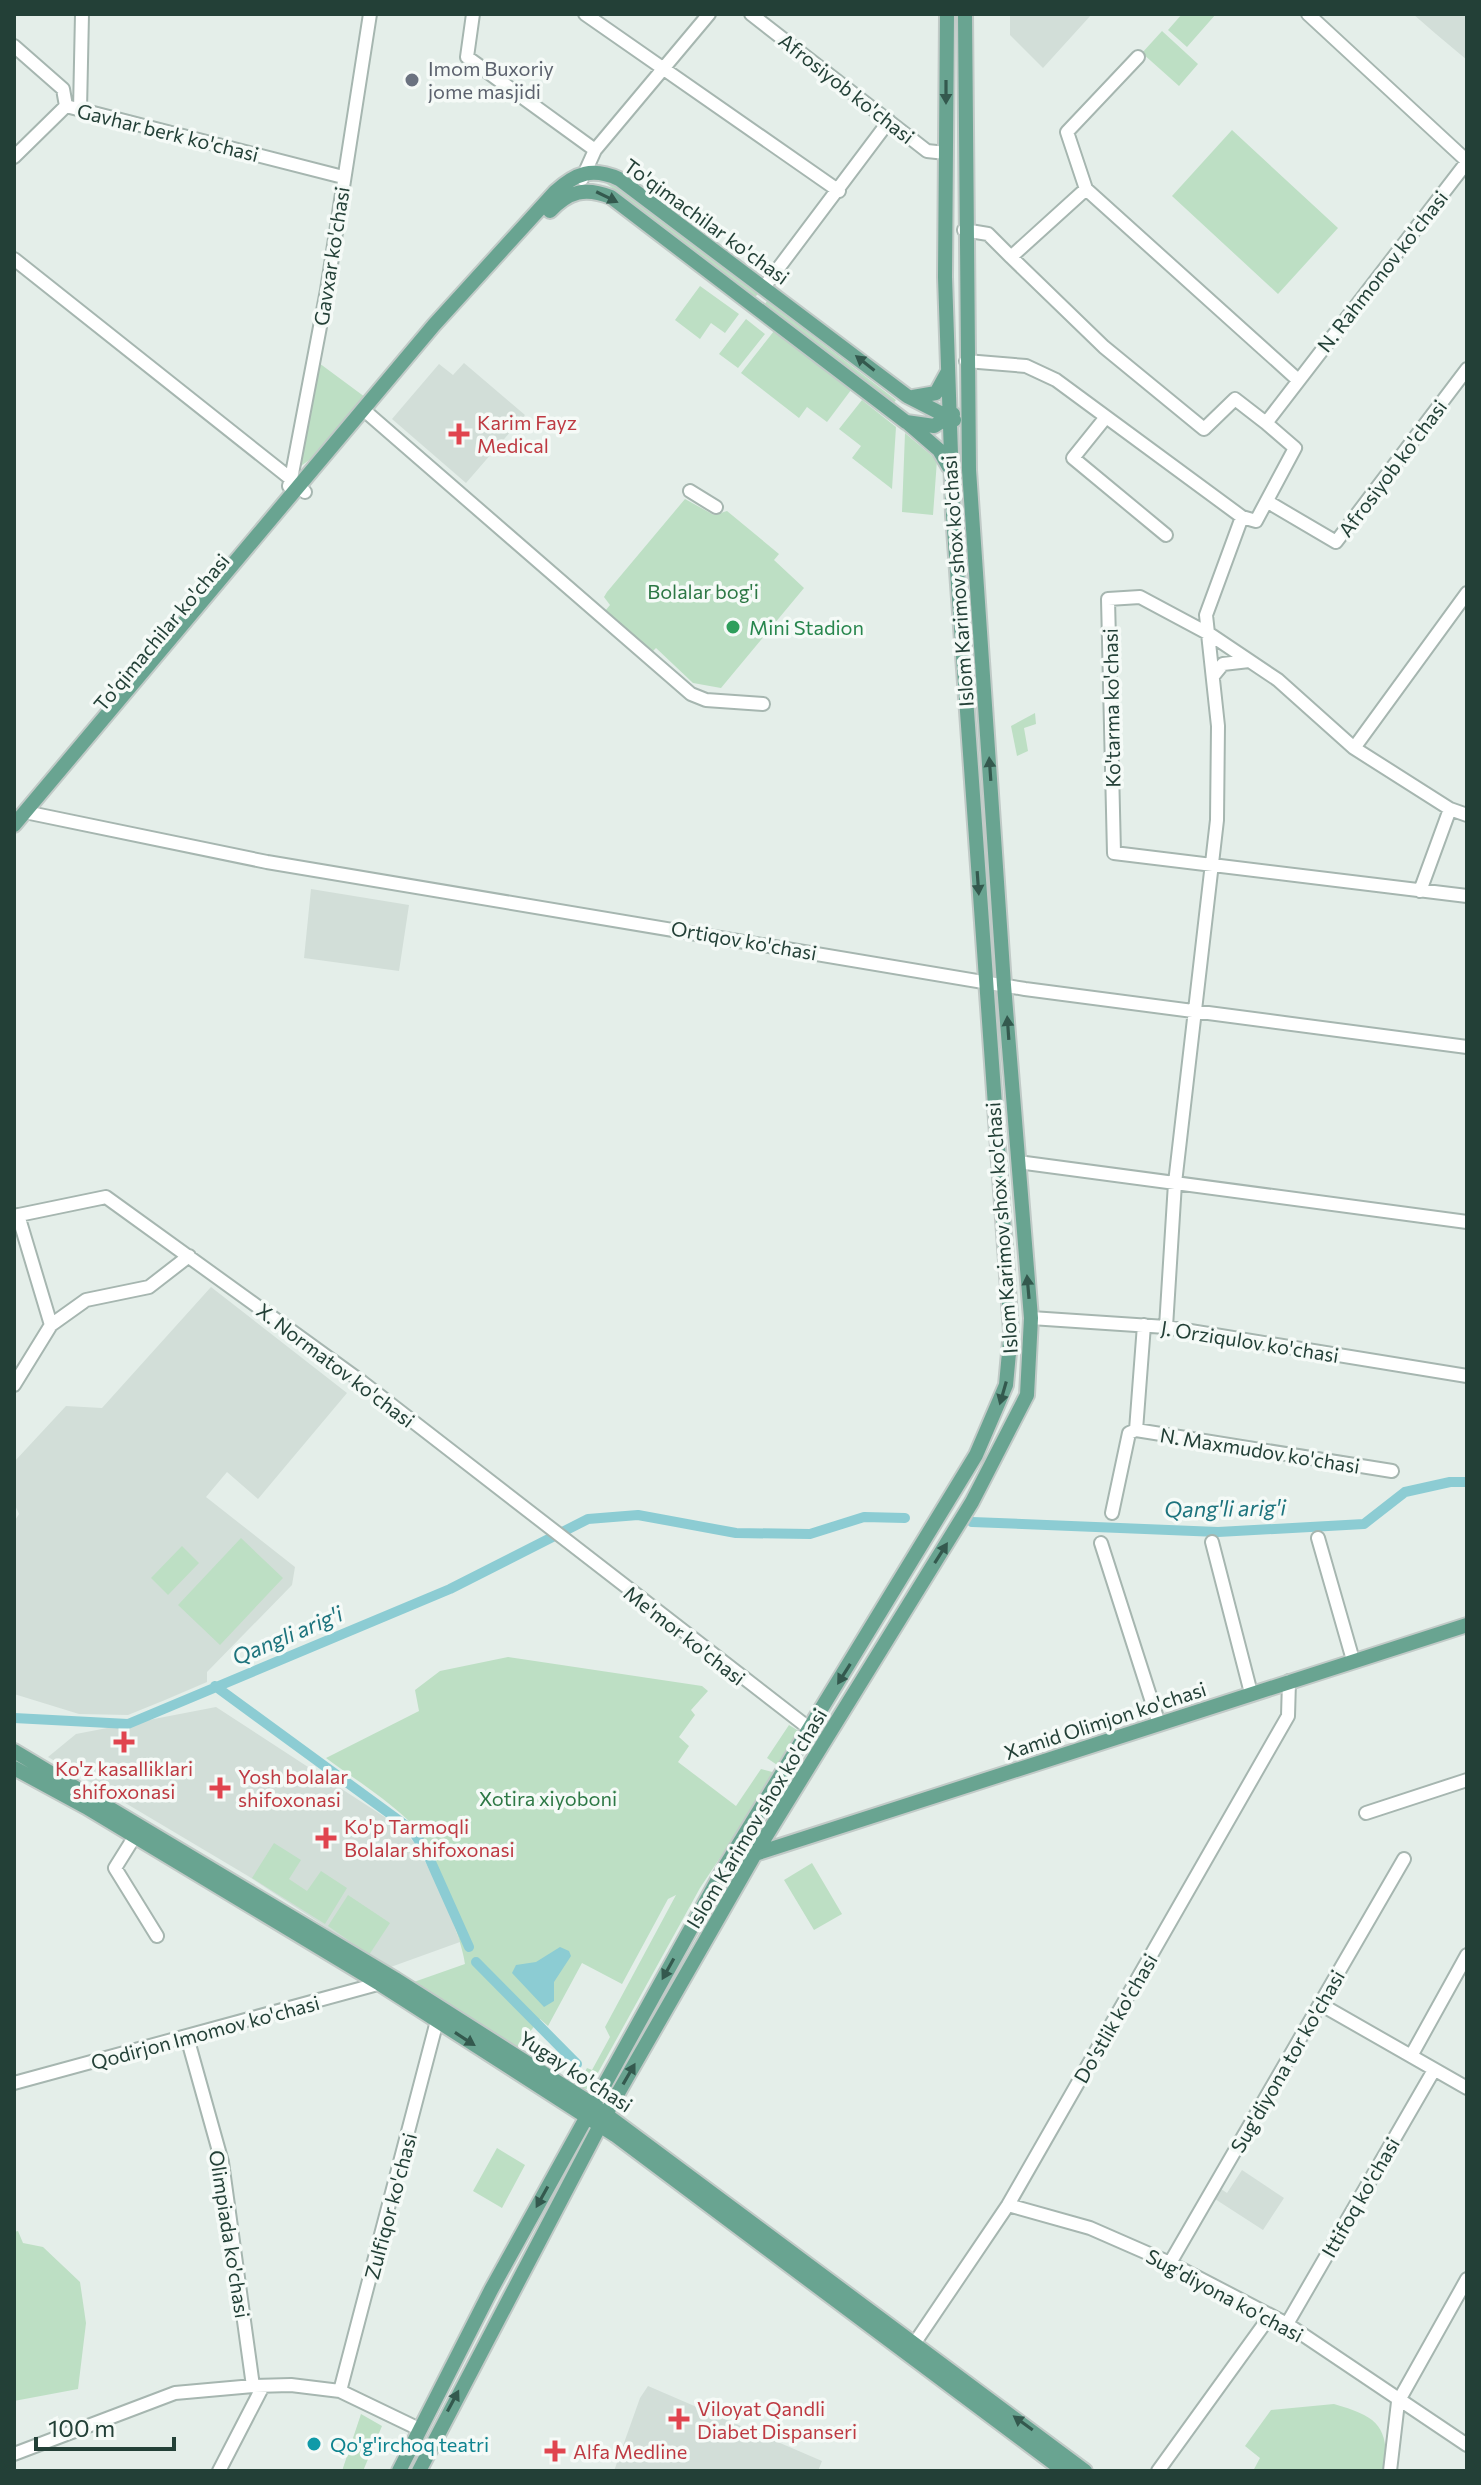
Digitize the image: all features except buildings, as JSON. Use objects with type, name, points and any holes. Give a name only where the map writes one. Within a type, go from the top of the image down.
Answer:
[{"type":"main road","name":"Islom Karimov shox ko'chasi","points":[[399,2471],[589,2110],[726,1865],[976,1455],[1006,1385],[1011,1331],[952,477],[948,373],[947,14]]},
{"type":"main road","name":"Islom Karimov shox ko'chasi","points":[[419,2471],[603,2119],[755,1854],[972,1502],[1027,1395],[1031,1318],[1004,985],[968,443],[964,230],[965,14]]},
{"type":"main road","name":"To'qimachilar ko'chasi","points":[[368,413],[434,325],[555,192],[584,172],[605,172],[619,179],[763,285],[907,396],[950,417],[963,428],[968,443]]},
{"type":"main road","name":"To'qimachilar ko'chasi","points":[[14,837],[29,813],[299,486],[541,220],[560,200],[580,190],[611,197],[906,422],[939,450],[952,477]]},
{"type":"main road","points":[[749,303],[760,301],[765,290],[763,285]]},
{"type":"main road","points":[[907,396],[919,398],[936,393],[948,373]]},
{"type":"main road","points":[[906,422],[934,426],[950,417],[967,390]]},
{"type":"main road","name":"To'qimachilar ko'chasi","points":[[14,825],[29,813],[299,486]]},
{"type":"main road","points":[[885,1608],[892,1603],[900,1604],[903,1612],[900,1619]]},
{"type":"main road","name":"Xamid Olimjon ko'chasi","points":[[755,1854],[1353,1660],[1464,1629]]},
{"type":"main road","name":"Yugay ko'chasi","points":[[14,1751],[395,1979],[603,2119],[1085,2471]]},
{"type":"main road","name":"Yugay ko'chasi","points":[[14,1768],[135,1836],[589,2110]]},
{"type":"main road","name":"Yugay ko'chasi","points":[[603,2119],[1064,2471]]},
{"type":"street","points":[[80,110],[82,14]]},
{"type":"street","name":"Gavxar ko'chasi","points":[[299,486],[343,177],[370,14]]},
{"type":"street","points":[[473,14],[467,57],[595,150]]},
{"type":"street","points":[[585,14],[839,191]]},
{"type":"street","points":[[580,190],[584,172],[595,150],[709,14]]},
{"type":"street","name":"Afrosiyob ko'chasi","points":[[751,14],[927,151],[946,153]]},
{"type":"street","points":[[1308,14],[1467,162]]},
{"type":"street","points":[[14,46],[63,89],[66,106]]},
{"type":"street","points":[[1138,57],[1067,132],[1086,189],[1298,380]]},
{"type":"street","name":"Gavhar berk ko'chasi","points":[[14,157],[66,106],[343,177]]},
{"type":"street","points":[[763,285],[839,191],[889,121]]},
{"type":"street","name":"N. Rahmonov ko'chasi","points":[[1266,423],[1467,162]]},
{"type":"street","points":[[1011,257],[1086,189]]},
{"type":"street","points":[[964,230],[988,234],[1104,347],[1204,429],[1235,399],[1295,448],[1256,521],[1242,517],[1056,380],[1026,366],[966,361]]},
{"type":"street","points":[[14,259],[299,486]]},
{"type":"street","name":"Afrosiyob ko'chasi","points":[[1268,502],[1336,542],[1467,369]]},
{"type":"street","points":[[368,413],[691,694],[706,700],[763,704]]},
{"type":"street","points":[[1106,417],[1073,458],[1166,535]]},
{"type":"street","points":[[690,491],[716,507]]},
{"type":"street","points":[[1166,1327],[1175,1183],[1217,820],[1214,675],[1206,615],[1242,517]]},
{"type":"street","points":[[1354,748],[1467,593]]},
{"type":"street","name":"Ko'tarma ko'chasi","points":[[1467,815],[1450,809],[1354,748],[1278,680],[1211,635],[1140,597],[1108,599],[1114,853],[1467,896]]},
{"type":"street","points":[[1214,675],[1223,664],[1249,661]]},
{"type":"street","points":[[1420,891],[1450,809]]},
{"type":"street","name":"Ortiqov ko'chasi","points":[[29,813],[267,862],[1004,985],[1467,1047]]},
{"type":"street","points":[[1018,1162],[1467,1222]]},
{"type":"street","name":"X. Normatov ko'chasi","points":[[16,1215],[106,1197],[362,1382],[561,1539]]},
{"type":"street","points":[[16,1215],[51,1325]]},
{"type":"street","points":[[14,1385],[51,1325],[86,1300],[149,1287],[189,1256]]},
{"type":"street","name":"J. Orziqulov ko'chasi","points":[[1031,1318],[1166,1327],[1467,1376]]},
{"type":"street","name":"N. Maxmudov ko'chasi","points":[[1144,1325],[1136,1430],[1392,1471]]},
{"type":"street","points":[[1112,1513],[1129,1433],[1136,1430]]},
{"type":"street","points":[[1318,1538],[1353,1660]]},
{"type":"street","name":"Me'mor ko'chasi","points":[[561,1539],[810,1729]]},
{"type":"street","points":[[1212,1542],[1251,1693]]},
{"type":"street","points":[[1101,1543],[1159,1724]]},
{"type":"street","name":"Do'stlik ko'chasi","points":[[914,2344],[1008,2205],[1288,1716],[1289,1681]]},
{"type":"street","points":[[1366,1813],[1467,1780]]},
{"type":"street","points":[[135,1836],[115,1868],[157,1936]]},
{"type":"street","name":"Sug'diyona tor ko'chasi","points":[[1170,2263],[1404,1859]]},
{"type":"street","points":[[1411,2056],[1467,1955]]},
{"type":"street","name":"Qodirjon Imomov ko'chasi","points":[[14,2083],[395,1979]]},
{"type":"street","points":[[1320,2004],[1467,2088]]},
{"type":"street","name":"Zulfiqor ko'chasi","points":[[340,2391],[437,2021]]},
{"type":"street","name":"Olimpiada ko'chasi","points":[[187,2037],[222,2162],[258,2386]]},
{"type":"street","name":"Ittifoq ko'chasi","points":[[1287,2324],[1434,2070]]},
{"type":"street","name":"Sug'diyona ko'chasi","points":[[1008,2205],[1090,2228],[1170,2263],[1287,2324],[1398,2402],[1467,2445]]},
{"type":"street","points":[[1390,2471],[1398,2402],[1467,2279]]},
{"type":"street","points":[[1158,2471],[1270,2316]]},
{"type":"street","points":[[219,2471],[258,2386]]},
{"type":"street","points":[[14,2454],[175,2393],[258,2386],[340,2391],[419,2429]]},
{"type":"shaded area","points":[[1010,14],[1092,14],[1043,68],[1010,35]]},
{"type":"shaded area","points":[[1413,14],[1467,14],[1467,60],[1436,34]]},
{"type":"shaded area","name":"Karim Fayz Medical","points":[[464,363],[525,415],[466,483],[392,419],[439,364],[453,375]]},
{"type":"shaded area","points":[[311,889],[409,905],[399,971],[304,958]]},
{"type":"shaded area","points":[[211,1287],[347,1393],[258,1499],[227,1472],[206,1497],[295,1567],[292,1585],[207,1672],[207,1682],[128,1715],[79,1714],[14,1694],[14,1522],[19,1514],[14,1503],[14,1462],[66,1406],[102,1408]]},
{"type":"shaded area","points":[[216,1707],[397,1825],[415,1843],[444,1897],[460,1942],[388,1968],[248,1876],[48,1757],[76,1734]]},
{"type":"shaded area","points":[[1242,2170],[1284,2198],[1263,2230],[1215,2199],[1221,2189],[1227,2193]]},
{"type":"shaded area","name":"Viloyat Qandli Diabet Dispanseri","points":[[648,2386],[822,2461],[818,2471],[614,2471],[640,2398]]},
{"type":"green space","points":[[1182,14],[1216,14],[1187,47],[1168,30]]},
{"type":"green space","points":[[1162,31],[1198,64],[1179,86],[1142,53]]},
{"type":"green space","points":[[1232,130],[1338,228],[1278,294],[1172,196]]},
{"type":"green space","points":[[609,181],[758,294],[755,297],[607,184]]},
{"type":"green space","points":[[700,286],[739,314],[725,333],[711,323],[700,339],[675,320]]},
{"type":"green space","points":[[767,301],[896,400],[893,404],[765,304]]},
{"type":"green space","points":[[746,319],[765,334],[738,368],[719,354]]},
{"type":"green space","points":[[774,331],[851,390],[827,422],[807,407],[799,418],[741,373]]},
{"type":"green space","points":[[319,363],[369,400],[320,458],[316,455],[301,466],[296,463]]},
{"type":"green space","points":[[862,400],[896,427],[892,489],[852,458],[861,446],[839,429]]},
{"type":"green space","points":[[905,433],[937,460],[933,515],[902,512]]},
{"type":"green space","name":"Bolalar bog'i","points":[[685,499],[714,515],[727,511],[779,554],[774,560],[804,588],[721,688],[693,683],[656,648],[653,651],[605,611],[610,605],[604,597],[607,592]]},
{"type":"green space","points":[[1035,713],[1036,724],[1024,728],[1028,751],[1017,756],[1011,726]]},
{"type":"green space","points":[[241,1538],[283,1578],[220,1645],[178,1605]]},
{"type":"green space","points":[[182,1546],[199,1563],[168,1595],[151,1578]]},
{"type":"green space","name":"Xotira xiyoboni","points":[[508,1657],[702,1686],[708,1691],[691,1710],[695,1715],[679,1737],[689,1746],[678,1762],[736,1806],[761,1769],[776,1773],[700,1888],[589,2089],[576,2088],[587,2068],[592,2070],[610,2037],[605,2027],[676,1895],[668,1899],[622,1984],[582,1963],[548,2026],[540,2019],[518,2047],[411,1983],[465,1964],[442,1890],[424,1846],[409,1821],[326,1758],[419,1711],[415,1690],[440,1671]]},
{"type":"green space","points":[[789,1725],[802,1733],[780,1767],[767,1758]]},
{"type":"green space","points":[[274,1843],[301,1860],[289,1879],[307,1891],[321,1871],[347,1888],[325,1924],[252,1878]]},
{"type":"green space","points":[[812,1863],[842,1914],[814,1930],[784,1880]]},
{"type":"green space","points":[[348,1895],[390,1923],[369,1955],[328,1926]]},
{"type":"green space","points":[[497,2148],[525,2165],[502,2208],[473,2191]]},
{"type":"green space","points":[[18,2231],[23,2243],[43,2247],[80,2282],[86,2323],[78,2389],[14,2401],[14,2232]]},
{"type":"green space","points":[[1334,2404],[1361,2413],[1377,2425],[1385,2443],[1386,2471],[1253,2471],[1260,2458],[1245,2446],[1271,2410]]},
{"type":"green space","points":[[361,2414],[382,2426],[363,2471],[342,2471]]},
{"type":"water","points":[[560,1947],[569,1951],[571,1956],[554,1982],[554,2001],[544,2007],[512,1973],[516,1965],[536,1962]]},
{"type":"waterway","name":"Qang'li arig'i","points":[[972,1522],[1218,1532],[1364,1524],[1405,1492],[1450,1482],[1467,1482]]},
{"type":"waterway","name":"Qangli arig'i","points":[[14,1718],[128,1724],[450,1589],[588,1519],[638,1515],[736,1533],[810,1534],[864,1517],[905,1518]]},
{"type":"waterway","points":[[215,1686],[412,1830],[427,1853],[469,1947]]},
{"type":"waterway","points":[[476,1962],[577,2064]]},
{"type":"place","name":"Imom Buxoriy jome masjidi","points":[[412,80]]},
{"type":"place","name":"Karim Fayz Medical","points":[[459,434]]},
{"type":"place","name":"Mini Stadion","points":[[733,627]]},
{"type":"place","name":"Ko'z kasalliklari shifoxonasi","points":[[124,1742]]},
{"type":"place","name":"Yosh bolalar shifoxonasi","points":[[220,1788]]},
{"type":"place","name":"Ko'p Tarmoqli Bolalar shifoxonasi","points":[[326,1838]]},
{"type":"place","name":"Viloyat Qandli Diabet Dispanseri","points":[[679,2419]]},
{"type":"place","name":"Qo'g'irchoq teatri","points":[[314,2444]]},
{"type":"place","name":"Alfa Medline","points":[[555,2451]]}]
